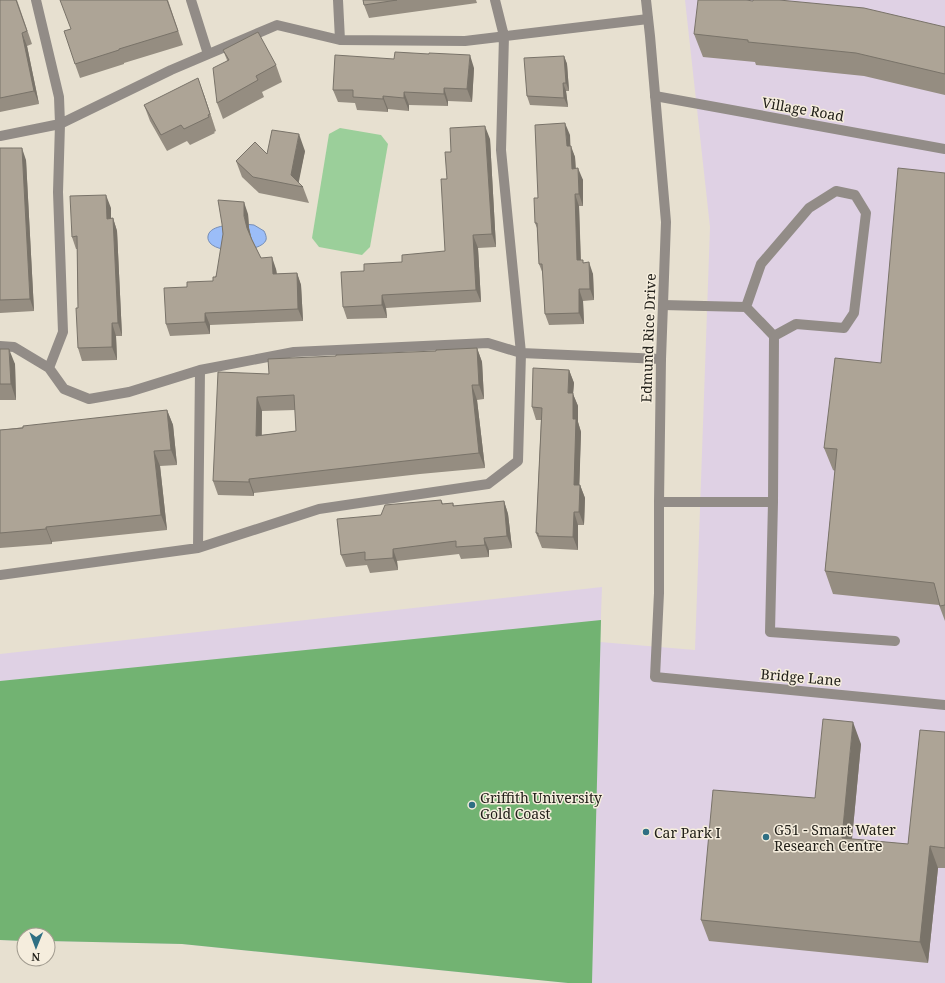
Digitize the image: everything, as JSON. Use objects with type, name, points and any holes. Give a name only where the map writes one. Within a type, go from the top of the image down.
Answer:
[{"type":"street","points":[[36,0],[59,98],[60,124],[58,192],[62,332],[49,368]]},
{"type":"street","points":[[191,0],[208,54]]},
{"type":"street","points":[[338,0],[340,40]]},
{"type":"street","points":[[0,575],[198,548],[319,509],[488,484],[518,461],[521,352],[501,150],[504,36],[496,0]]},
{"type":"street","name":"Edmund Rice Drive","points":[[646,0],[666,222],[662,305],[659,593],[655,677]]},
{"type":"street","points":[[0,136],[60,124],[171,70],[277,25],[340,40],[465,41],[648,19]]},
{"type":"street","name":"Village Road","points":[[655,96],[945,149]]},
{"type":"street","points":[[746,307],[761,264],[809,208],[836,191],[855,194],[866,213],[854,313],[844,328],[796,324],[774,336]]},
{"type":"street","points":[[662,305],[746,307],[774,336],[773,502],[770,632],[895,642]]},
{"type":"street","points":[[0,346],[14,347],[49,368],[64,388],[89,399],[129,392],[200,370],[294,352],[488,343],[521,352],[661,359]]},
{"type":"street","points":[[198,548],[200,370]]},
{"type":"street","points":[[659,502],[773,502]]},
{"type":"street","name":"Bridge Lane","points":[[655,677],[945,705]]},
{"type":"shaded area","name":"Griffith University Gold Coast","points":[[685,0],[945,0],[945,983],[568,983],[182,944],[56,941],[56,927],[16,927],[16,941],[0,940],[0,654],[602,587],[600,642],[695,650],[710,227]]},
{"type":"green space","points":[[340,128],[381,135],[388,144],[370,247],[362,255],[319,247],[312,238],[329,134]]},
{"type":"green space","points":[[601,620],[592,983],[568,983],[182,944],[56,941],[56,927],[16,927],[16,941],[0,940],[0,681]]},
{"type":"water","points":[[244,224],[254,225],[264,231],[266,240],[262,245],[245,250],[234,250],[215,247],[209,242],[208,236],[213,229],[223,226]]},
{"type":"building","points":[[0,0],[16,0],[27,31],[22,33],[34,91],[0,98]]},
{"type":"building","points":[[60,0],[167,0],[178,31],[75,64],[64,31],[71,29]]},
{"type":"building","points":[[363,0],[397,0],[364,5]]},
{"type":"building","points":[[698,0],[779,0],[864,8],[945,27],[945,74],[856,53],[748,42],[748,40],[694,34]]},
{"type":"building","points":[[258,32],[276,65],[256,76],[258,80],[217,103],[213,68],[229,60],[223,50]]},
{"type":"building","points":[[395,52],[470,55],[467,89],[444,88],[444,94],[404,92],[404,98],[383,96],[383,99],[353,97],[353,90],[333,90],[335,55],[394,59]]},
{"type":"building","points":[[564,56],[566,83],[563,83],[564,98],[527,96],[524,58]]},
{"type":"building","points":[[198,78],[210,114],[208,115],[209,117],[184,129],[181,125],[161,135],[144,105]]},
{"type":"building","points":[[565,123],[567,146],[571,146],[572,169],[578,168],[579,194],[575,194],[577,260],[583,260],[583,263],[589,262],[590,289],[579,289],[579,313],[545,314],[542,264],[539,264],[537,223],[535,223],[534,198],[538,198],[535,125]]},
{"type":"building","points":[[485,126],[492,234],[473,235],[476,290],[382,295],[382,305],[343,307],[341,272],[364,271],[364,264],[402,262],[402,255],[445,251],[441,179],[447,179],[445,152],[451,152],[450,128]]},
{"type":"building","points":[[272,130],[299,134],[291,175],[303,187],[253,177],[236,161],[255,142],[267,154]]},
{"type":"building","points":[[0,148],[22,148],[30,299],[0,300]]},
{"type":"building","points":[[898,168],[945,173],[945,605],[940,606],[934,583],[825,571],[837,449],[824,448],[835,358],[881,363]]},
{"type":"building","points":[[106,195],[107,219],[113,218],[118,323],[112,323],[112,347],[78,348],[76,308],[78,308],[77,236],[72,237],[70,196]]},
{"type":"building","points":[[218,200],[244,202],[244,216],[247,228],[261,258],[272,257],[273,274],[297,273],[298,309],[205,313],[205,322],[166,324],[164,288],[187,287],[187,282],[213,281],[213,277],[216,277],[223,234]]},
{"type":"building","points":[[477,348],[479,385],[472,385],[479,453],[249,479],[249,482],[213,481],[218,372],[269,374],[268,359]],"holes":[[[294,395],[296,431],[256,436],[257,397]]]},
{"type":"building","points":[[0,349],[9,349],[11,384],[0,384]]},
{"type":"building","points":[[533,368],[569,370],[568,393],[573,393],[573,419],[576,419],[574,485],[580,485],[579,512],[574,512],[573,537],[538,536],[538,533],[536,533],[542,408],[532,407]]},
{"type":"building","points":[[167,410],[171,450],[154,451],[161,515],[0,533],[0,430],[23,428],[23,426]]},
{"type":"building","points":[[441,500],[442,504],[453,503],[453,506],[504,501],[507,536],[484,538],[485,545],[456,547],[456,541],[393,549],[393,558],[365,560],[365,552],[341,555],[337,519],[381,515],[385,505]]},
{"type":"building","name":"G51 - Smart Water Research Centre","points":[[823,719],[853,722],[842,838],[908,844],[920,730],[945,732],[945,848],[930,846],[920,942],[701,920],[713,790],[815,798]]},
{"type":"place","name":"Griffith University Gold Coast","points":[[472,805]]},
{"type":"place","name":"Car Park I","points":[[646,832]]},
{"type":"place","name":"G51 - Smart Water Research Centre","points":[[766,837]]}]
